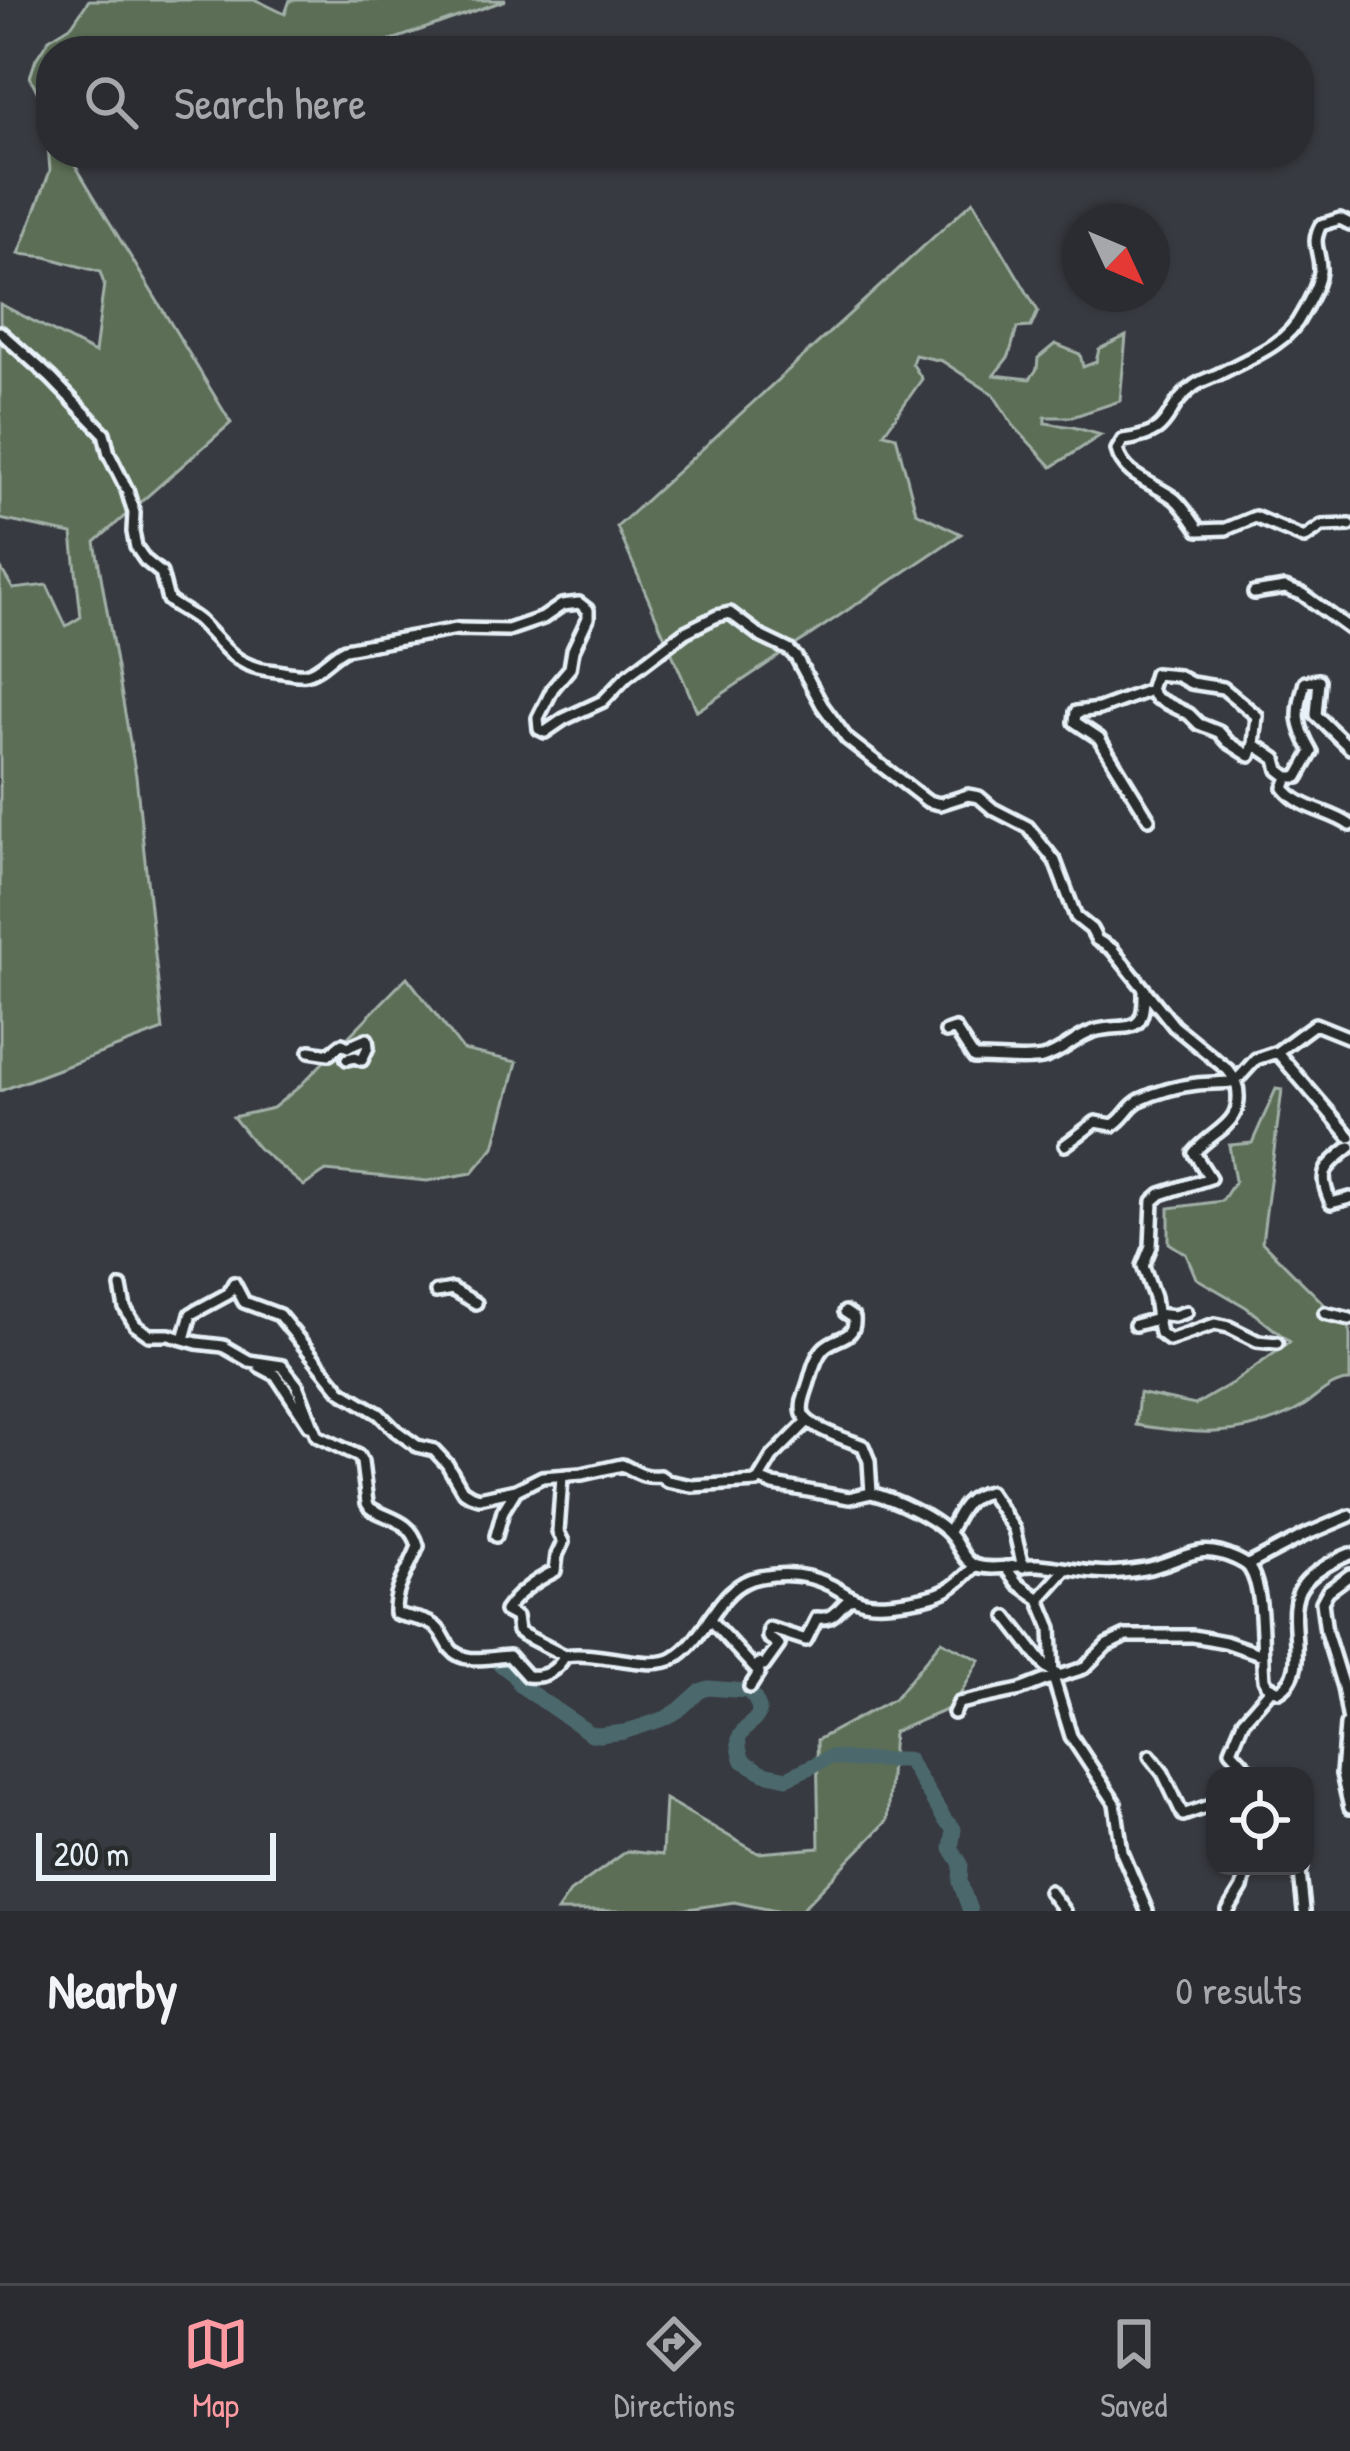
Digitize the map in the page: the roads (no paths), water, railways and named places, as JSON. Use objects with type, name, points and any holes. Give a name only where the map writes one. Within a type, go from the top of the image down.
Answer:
[{"type":"street","points":[[1350,224],[1340,219],[1321,226],[1314,240],[1320,275],[1291,332],[1271,347],[1197,383],[1177,402],[1165,426],[1144,437],[1123,440],[1117,449],[1128,471],[1178,502],[1199,530],[1226,529],[1256,518],[1304,538],[1322,526],[1350,525]]},
{"type":"street","points":[[0,332],[104,433],[134,513],[136,547],[160,573],[168,600],[247,666],[303,675],[345,649],[457,629],[508,631],[562,605],[579,603],[588,610],[589,618],[570,668],[538,718],[539,729],[545,731],[603,701],[627,676],[685,632],[730,613],[789,650],[847,739],[927,801],[940,804],[968,795],[980,797],[1028,827],[1055,862],[1076,917],[1112,949],[1174,1026],[1236,1081],[1236,1106],[1226,1128],[1194,1154],[1210,1178],[1153,1201],[1151,1246],[1143,1266],[1160,1333],[1169,1340],[1215,1324],[1257,1341],[1277,1343]]},
{"type":"street","points":[[1253,593],[1285,588],[1302,594],[1350,629]]},
{"type":"street","points":[[1155,674],[1223,688],[1257,716],[1250,756],[1150,690],[1155,674]]},
{"type":"street","points":[[1254,744],[1276,759],[1288,777],[1298,777],[1312,752],[1297,713],[1305,682],[1319,680],[1316,715],[1350,748]]},
{"type":"street","points":[[1149,819],[1099,738],[1076,722],[1076,712],[1099,710],[1150,690]]},
{"type":"street","points":[[1288,777],[1284,788],[1294,801],[1350,825]]},
{"type":"street","points":[[946,1032],[955,1029],[974,1058],[1040,1058],[1094,1031],[1133,1027],[1144,1007],[1144,992]]},
{"type":"street","points":[[1065,1145],[1096,1121],[1113,1125],[1125,1118],[1133,1103],[1154,1094],[1192,1084],[1236,1081],[1256,1059],[1276,1052],[1315,1024],[1350,1038]]},
{"type":"street","points":[[310,1051],[328,1054],[342,1044],[348,1047],[367,1039],[362,1060],[347,1058]]},
{"type":"street","points":[[1276,1052],[1350,1137]]},
{"type":"street","points":[[1350,1147],[1325,1168],[1322,1184],[1331,1203],[1350,1198]]},
{"type":"street","points":[[184,1339],[191,1314],[228,1294],[234,1283],[244,1302],[279,1315],[341,1391],[379,1414],[417,1446],[434,1450],[462,1490],[478,1498],[516,1490],[542,1477],[622,1465],[649,1478],[660,1476],[692,1486],[746,1485],[761,1480],[849,1498],[871,1493],[894,1499],[949,1532],[975,1566],[1036,1564],[1116,1573],[1156,1567],[1198,1550],[1215,1551],[1249,1565]]},
{"type":"street","points":[[121,1287],[125,1308],[135,1325],[149,1335],[223,1346],[249,1361],[282,1366],[317,1436],[359,1456],[370,1508],[415,1533],[418,1546],[394,1601],[395,1612],[431,1622],[455,1655],[465,1659],[508,1656],[527,1676],[548,1675],[565,1656]]},
{"type":"street","points":[[436,1292],[452,1289],[476,1303]]},
{"type":"street","points":[[845,1312],[854,1318],[853,1332],[819,1354],[802,1410],[808,1421],[863,1446],[871,1493]]},
{"type":"street","points":[[1135,1325],[1186,1312]]},
{"type":"street","points":[[1324,1313],[1350,1319]]},
{"type":"street","points":[[761,1480],[772,1457],[808,1421]]},
{"type":"street","points":[[562,1477],[558,1532],[563,1542],[555,1571],[536,1580],[505,1612],[517,1617],[522,1634],[565,1656],[606,1656],[656,1665],[674,1659],[738,1583],[766,1576],[817,1577],[852,1598],[879,1604],[935,1595],[951,1588],[975,1566]]},
{"type":"street","points":[[496,1536],[503,1510],[516,1490]]},
{"type":"street","points":[[949,1532],[964,1503],[989,1492],[1014,1529],[1023,1567]]},
{"type":"street","points":[[1249,1565],[1350,1516]]},
{"type":"street","points":[[1249,1565],[1261,1616],[1264,1679],[1279,1691],[1291,1681],[1295,1664],[1300,1588],[1326,1565],[1350,1554]]},
{"type":"street","points":[[1005,1568],[1039,1599],[1052,1628],[1053,1675],[1076,1746],[1115,1803],[1122,1852],[1147,1911]]},
{"type":"street","points":[[1039,1599],[1065,1570]]},
{"type":"street","points":[[1350,1575],[1328,1591],[1322,1602],[1350,1727]]},
{"type":"street","points":[[750,1687],[759,1664],[764,1666],[779,1645],[768,1637],[769,1628],[806,1640],[817,1618],[836,1614],[852,1598]]},
{"type":"street","points":[[1007,1617],[1053,1675]]},
{"type":"street","points":[[709,1619],[757,1670]]},
{"type":"street","points":[[954,1713],[959,1703],[1020,1690],[1084,1668],[1107,1645],[1126,1636],[1193,1636],[1263,1655]]},
{"type":"street","points":[[1247,1767],[1231,1750],[1243,1721],[1272,1688]]},
{"type":"street","points":[[1347,1707],[1342,1774],[1350,1808]]},
{"type":"street","points":[[1150,1756],[1183,1815],[1206,1807]]},
{"type":"street","points":[[1228,1911],[1245,1875]]},
{"type":"street","points":[[1300,1875],[1304,1911]]},
{"type":"street","points":[[1049,1892],[1064,1911]]},
{"type":"waterway","points":[[495,1660],[521,1686],[591,1734],[624,1732],[666,1718],[708,1688],[747,1691],[759,1708],[758,1716],[740,1735],[740,1752],[743,1761],[764,1773],[787,1778],[831,1757],[908,1760],[954,1829],[951,1848],[961,1864],[960,1882],[970,1911]]}]
